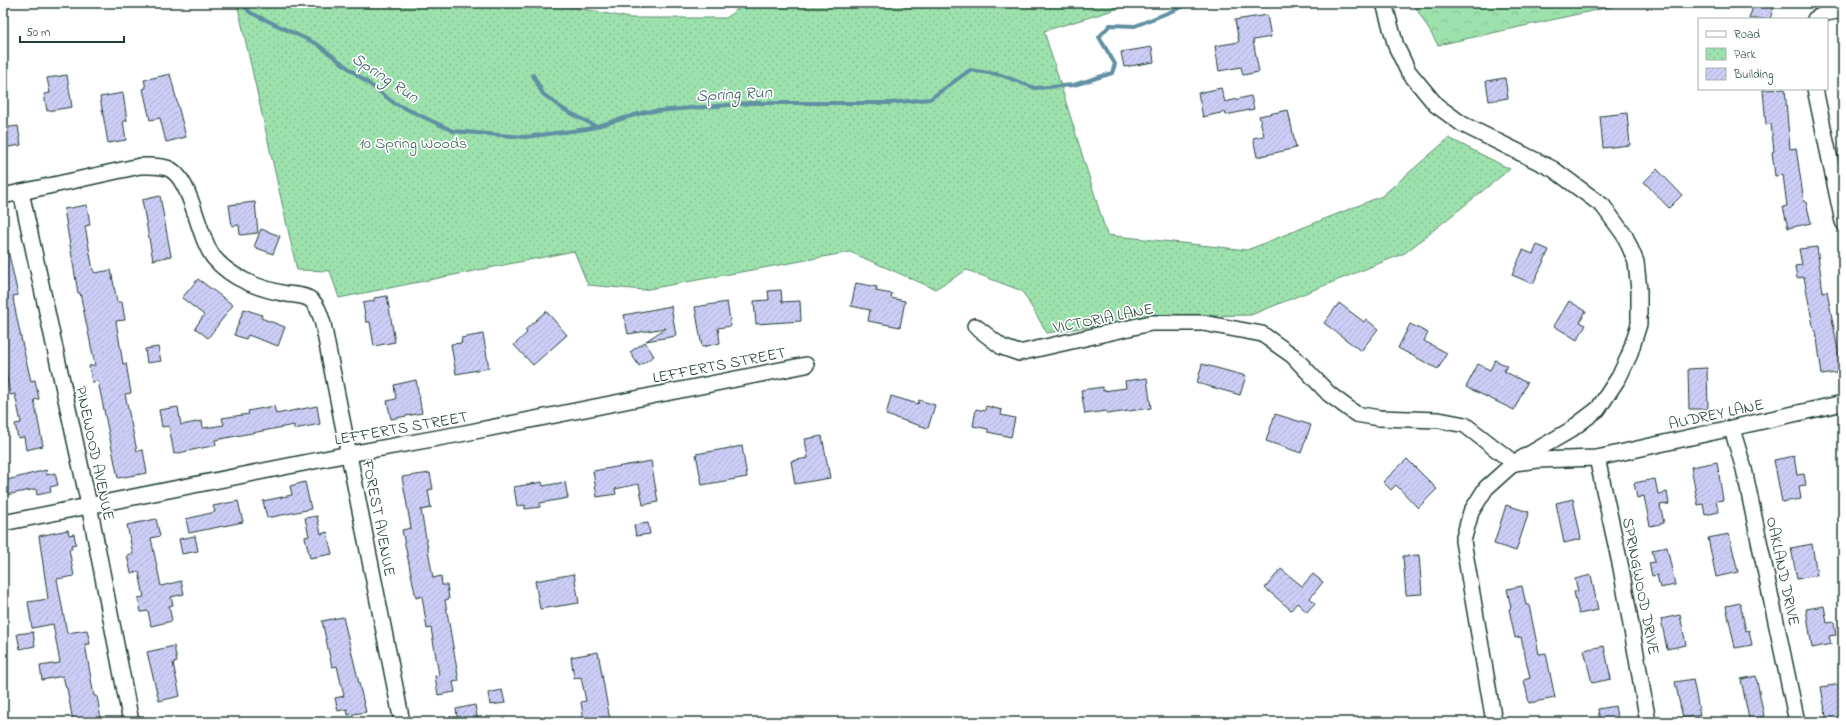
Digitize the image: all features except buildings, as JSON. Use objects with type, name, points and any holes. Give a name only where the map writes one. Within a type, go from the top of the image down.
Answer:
[{"type":"street","points":[[1384,3],[1396,46],[1408,71],[1436,105],[1462,124],[1553,169],[1603,206],[1626,236],[1636,262],[1639,290],[1639,324],[1629,356],[1598,409],[1569,431],[1514,462],[1486,488],[1471,512],[1463,540],[1494,722]]},
{"type":"street","points":[[1817,18],[1826,13],[1843,10]]},
{"type":"street","points":[[1816,90],[1843,222]]},
{"type":"street","name":"FOREST AVENUE","points":[[3,196],[140,166],[154,165],[169,168],[180,178],[190,199],[203,241],[214,258],[228,272],[250,285],[309,298],[317,305],[349,454],[402,722]]},
{"type":"street","name":"PINEWOOD AVENUE","points":[[21,192],[89,504],[131,722]]},
{"type":"street","name":"VICTORIA LANE","points":[[975,326],[1002,347],[1019,353],[1151,323],[1203,323],[1262,334],[1293,356],[1329,394],[1356,414],[1379,418],[1439,420],[1465,425],[1514,462]]},
{"type":"street","name":"LEFFERTS STREET","points":[[3,523],[89,504],[460,434],[806,365]]},
{"type":"street","name":"AUDREY LANE","points":[[1514,462],[1597,458],[1843,403]]},
{"type":"street","name":"OAKLAND DRIVE","points":[[1732,429],[1744,469],[1797,722]]},
{"type":"street","name":"SPRINGWOOD DRIVE","points":[[1597,458],[1622,568],[1648,722]]},
{"type":"green space","name":"10 Spring Woods","points":[[237,3],[553,3],[630,18],[726,18],[745,3],[1137,3],[1044,31],[1107,235],[1247,250],[1382,196],[1449,138],[1510,169],[1405,253],[1251,315],[1154,317],[1047,333],[1022,291],[967,270],[935,289],[850,252],[643,290],[588,285],[574,251],[339,298],[330,271],[297,270]]},
{"type":"green space","points":[[1413,3],[1628,3],[1438,45]]},
{"type":"waterway","name":"Spring Run","points":[[241,3],[251,13],[317,44],[394,103],[453,131],[525,137],[587,129],[645,112],[752,103],[890,103],[930,99],[970,70],[1001,75],[1035,88],[1074,85],[1112,73],[1115,64],[1099,37],[1110,25],[1135,26],[1192,3]]},
{"type":"waterway","points":[[533,75],[543,94],[563,109],[595,126]]}]
